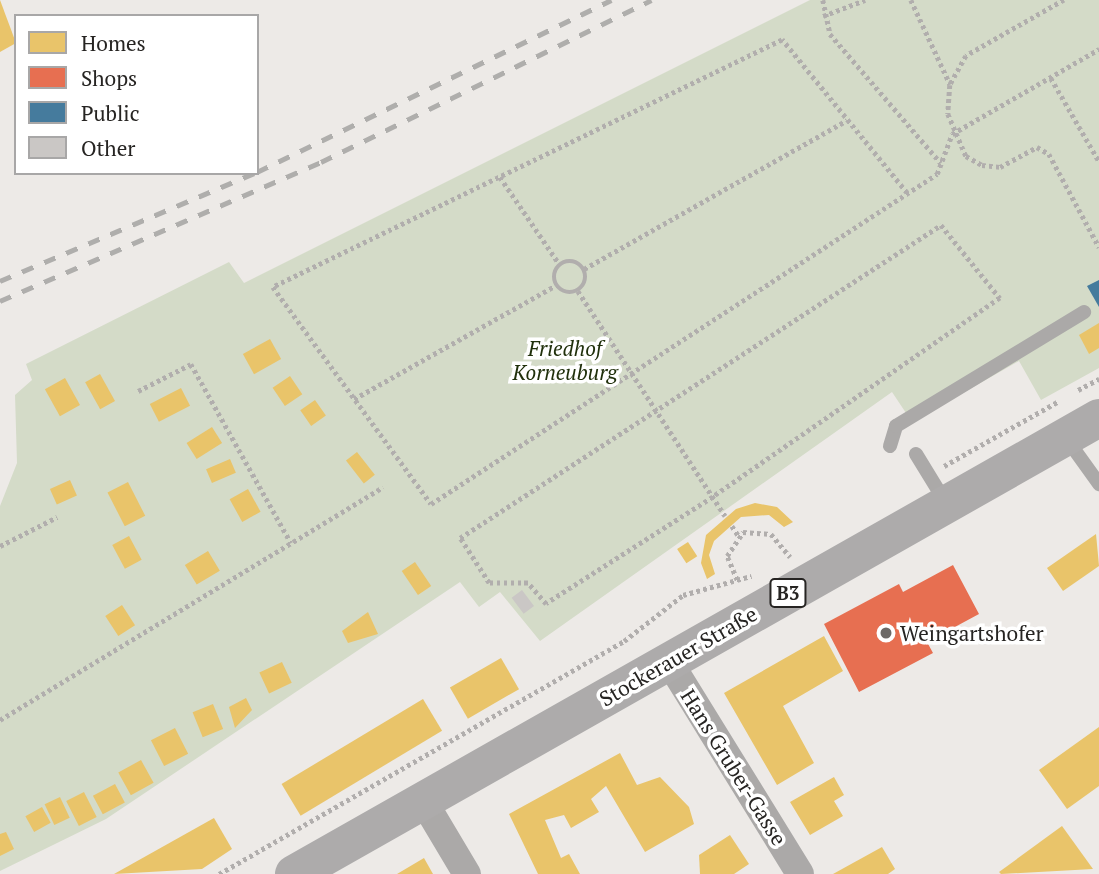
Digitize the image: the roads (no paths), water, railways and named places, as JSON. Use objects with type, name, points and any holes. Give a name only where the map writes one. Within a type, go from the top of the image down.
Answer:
[{"type":"main road","name":"Stockerauer Straße","points":[[294,874],[432,815],[676,675],[938,489],[1066,438],[1087,405]]},
{"type":"street","name":"Hans Gruber-Gasse","points":[[676,675],[800,874]]},
{"type":"street","points":[[432,815],[467,874]]},
{"type":"lane","points":[[890,446],[896,426],[1084,312]]},
{"type":"lane","points":[[1066,438],[1099,484]]},
{"type":"lane","points":[[916,454],[938,489]]},
{"type":"railway","points":[[259,171],[611,0]]},
{"type":"railway","points":[[0,301],[321,162],[651,0]]},
{"type":"railway","points":[[0,281],[249,175]]},
{"type":"place","name":"Weingartshofer","points":[[886,633]]},
{"type":"park label","name":"Friedhof Korneuburg","points":[[565,360]]}]
